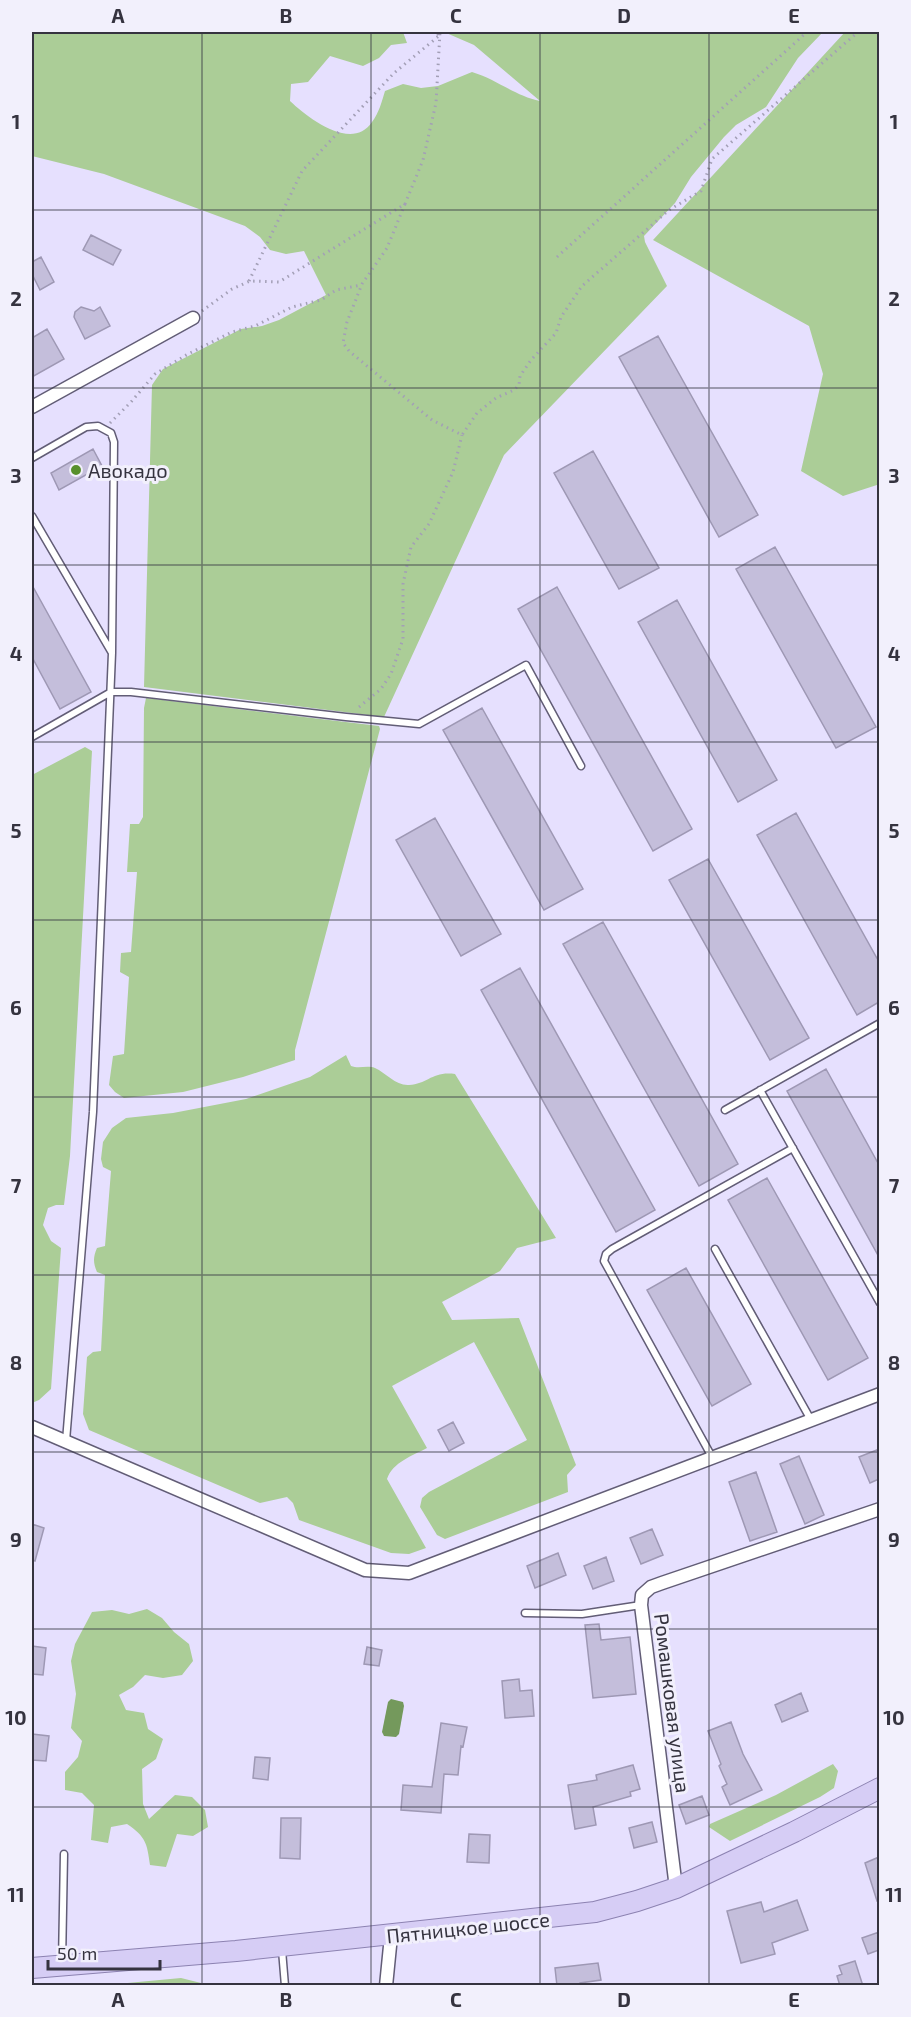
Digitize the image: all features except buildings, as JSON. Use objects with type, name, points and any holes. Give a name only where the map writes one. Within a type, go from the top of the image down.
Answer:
[{"type":"main road","name":"Пятницкое шоссе","points":[[32,1968],[281,1947],[595,1912],[676,1888],[794,1832],[879,1788]]},
{"type":"street","points":[[32,407],[193,318]]},
{"type":"street","points":[[32,1427],[365,1570],[409,1573],[879,1394]]},
{"type":"street","name":"Ромашковая улица","points":[[676,1888],[641,1605],[642,1595],[651,1587],[662,1583],[879,1509]]},
{"type":"street","points":[[386,1986],[391,1936]]},
{"type":"lane","points":[[32,458],[86,427],[104,428],[111,433],[114,442],[111,692],[93,1112],[66,1441]]},
{"type":"lane","points":[[32,516],[112,653]]},
{"type":"lane","points":[[32,737],[111,692],[131,692],[419,724],[526,666],[581,766]]},
{"type":"lane","points":[[725,1110],[879,1023]]},
{"type":"lane","points":[[760,1090],[879,1303]]},
{"type":"lane","points":[[712,1458],[604,1261],[606,1254],[612,1249],[793,1148]]},
{"type":"lane","points":[[715,1249],[811,1420]]},
{"type":"lane","points":[[525,1613],[582,1614],[641,1605]]},
{"type":"lane","points":[[62,1967],[64,1854]]},
{"type":"lane","points":[[281,1947],[285,1986]]},
{"type":"path","points":[[431,32],[440,33]]},
{"type":"path","points":[[556,257],[807,32]]},
{"type":"path","points":[[346,717],[352,711],[365,705],[381,689],[391,674],[403,639],[403,584],[411,547],[429,524],[453,472],[462,435],[477,413],[519,385],[520,376],[531,360],[556,333],[561,316],[582,286],[669,210],[701,191],[712,159],[858,32]]},
{"type":"path","points":[[440,33],[436,104],[423,159],[387,248],[362,284],[347,322],[343,343],[349,351],[432,420],[462,435]]},
{"type":"path","points":[[248,283],[302,171],[394,73],[440,33]]},
{"type":"path","points":[[193,318],[232,289],[250,281],[279,282],[405,204]]},
{"type":"path","points":[[104,428],[155,374],[188,354],[232,332],[255,326],[292,307],[321,300],[336,290],[362,284]]},
{"type":"shaded area","points":[[32,32],[403,32],[407,43],[391,45],[379,58],[363,66],[330,56],[308,82],[291,84],[290,101],[298,108],[330,129],[353,134],[363,130],[372,122],[385,91],[403,84],[421,88],[438,86],[472,72],[540,101],[474,45],[444,32],[823,32],[798,58],[766,107],[736,125],[724,137],[691,177],[675,203],[644,236],[667,286],[504,455],[384,717],[144,687],[152,385],[163,369],[241,329],[262,326],[279,320],[326,295],[304,251],[286,254],[270,250],[260,237],[245,226],[104,174],[32,156]]},
{"type":"shaded area","points":[[845,32],[879,32],[880,484],[843,496],[801,471],[823,374],[809,326],[653,240]]},
{"type":"shaded area","points":[[146,698],[379,726],[380,729],[295,1050],[295,1060],[243,1077],[183,1092],[124,1098],[109,1085],[113,1056],[124,1054],[129,977],[120,972],[121,953],[131,952],[137,872],[127,872],[130,824],[139,824],[143,817]]},
{"type":"shaded area","points":[[85,747],[92,751],[70,1156],[64,1205],[48,1208],[43,1225],[51,1241],[61,1248],[51,1389],[32,1403],[32,775]]},
{"type":"shaded area","points":[[346,1055],[351,1066],[375,1068],[404,1085],[415,1084],[441,1074],[455,1074],[556,1238],[517,1248],[500,1271],[442,1302],[452,1320],[519,1318],[576,1465],[567,1475],[568,1492],[445,1539],[437,1535],[420,1507],[422,1498],[429,1492],[527,1440],[474,1342],[392,1386],[427,1448],[398,1464],[387,1479],[426,1548],[409,1554],[391,1553],[299,1520],[293,1503],[287,1497],[260,1503],[89,1430],[83,1414],[87,1357],[93,1352],[101,1351],[105,1275],[97,1272],[94,1260],[97,1248],[105,1246],[111,1171],[103,1167],[101,1159],[103,1142],[112,1128],[126,1118],[173,1113],[246,1099],[310,1077]]},
{"type":"shaded area","points":[[147,1609],[162,1618],[189,1644],[193,1661],[182,1675],[163,1678],[145,1675],[133,1687],[119,1695],[126,1710],[144,1713],[148,1729],[163,1739],[156,1759],[142,1769],[143,1804],[149,1819],[175,1795],[192,1797],[205,1810],[208,1827],[193,1836],[177,1834],[166,1867],[150,1865],[144,1841],[127,1824],[111,1827],[108,1843],[91,1840],[94,1805],[82,1793],[65,1790],[65,1772],[78,1757],[82,1741],[71,1728],[76,1694],[71,1661],[75,1644],[92,1612],[112,1610],[129,1614]]},
{"type":"shaded area","points":[[391,1699],[403,1702],[404,1706],[399,1734],[396,1737],[384,1736],[382,1732],[388,1702]]},
{"type":"shaded area","points":[[833,1764],[838,1771],[834,1788],[820,1797],[730,1841],[709,1827],[710,1824],[776,1795]]},
{"type":"shaded area","points":[[181,1978],[209,1985],[106,1985]]},
{"type":"place","name":"Авокадо","points":[[76,470]]}]
